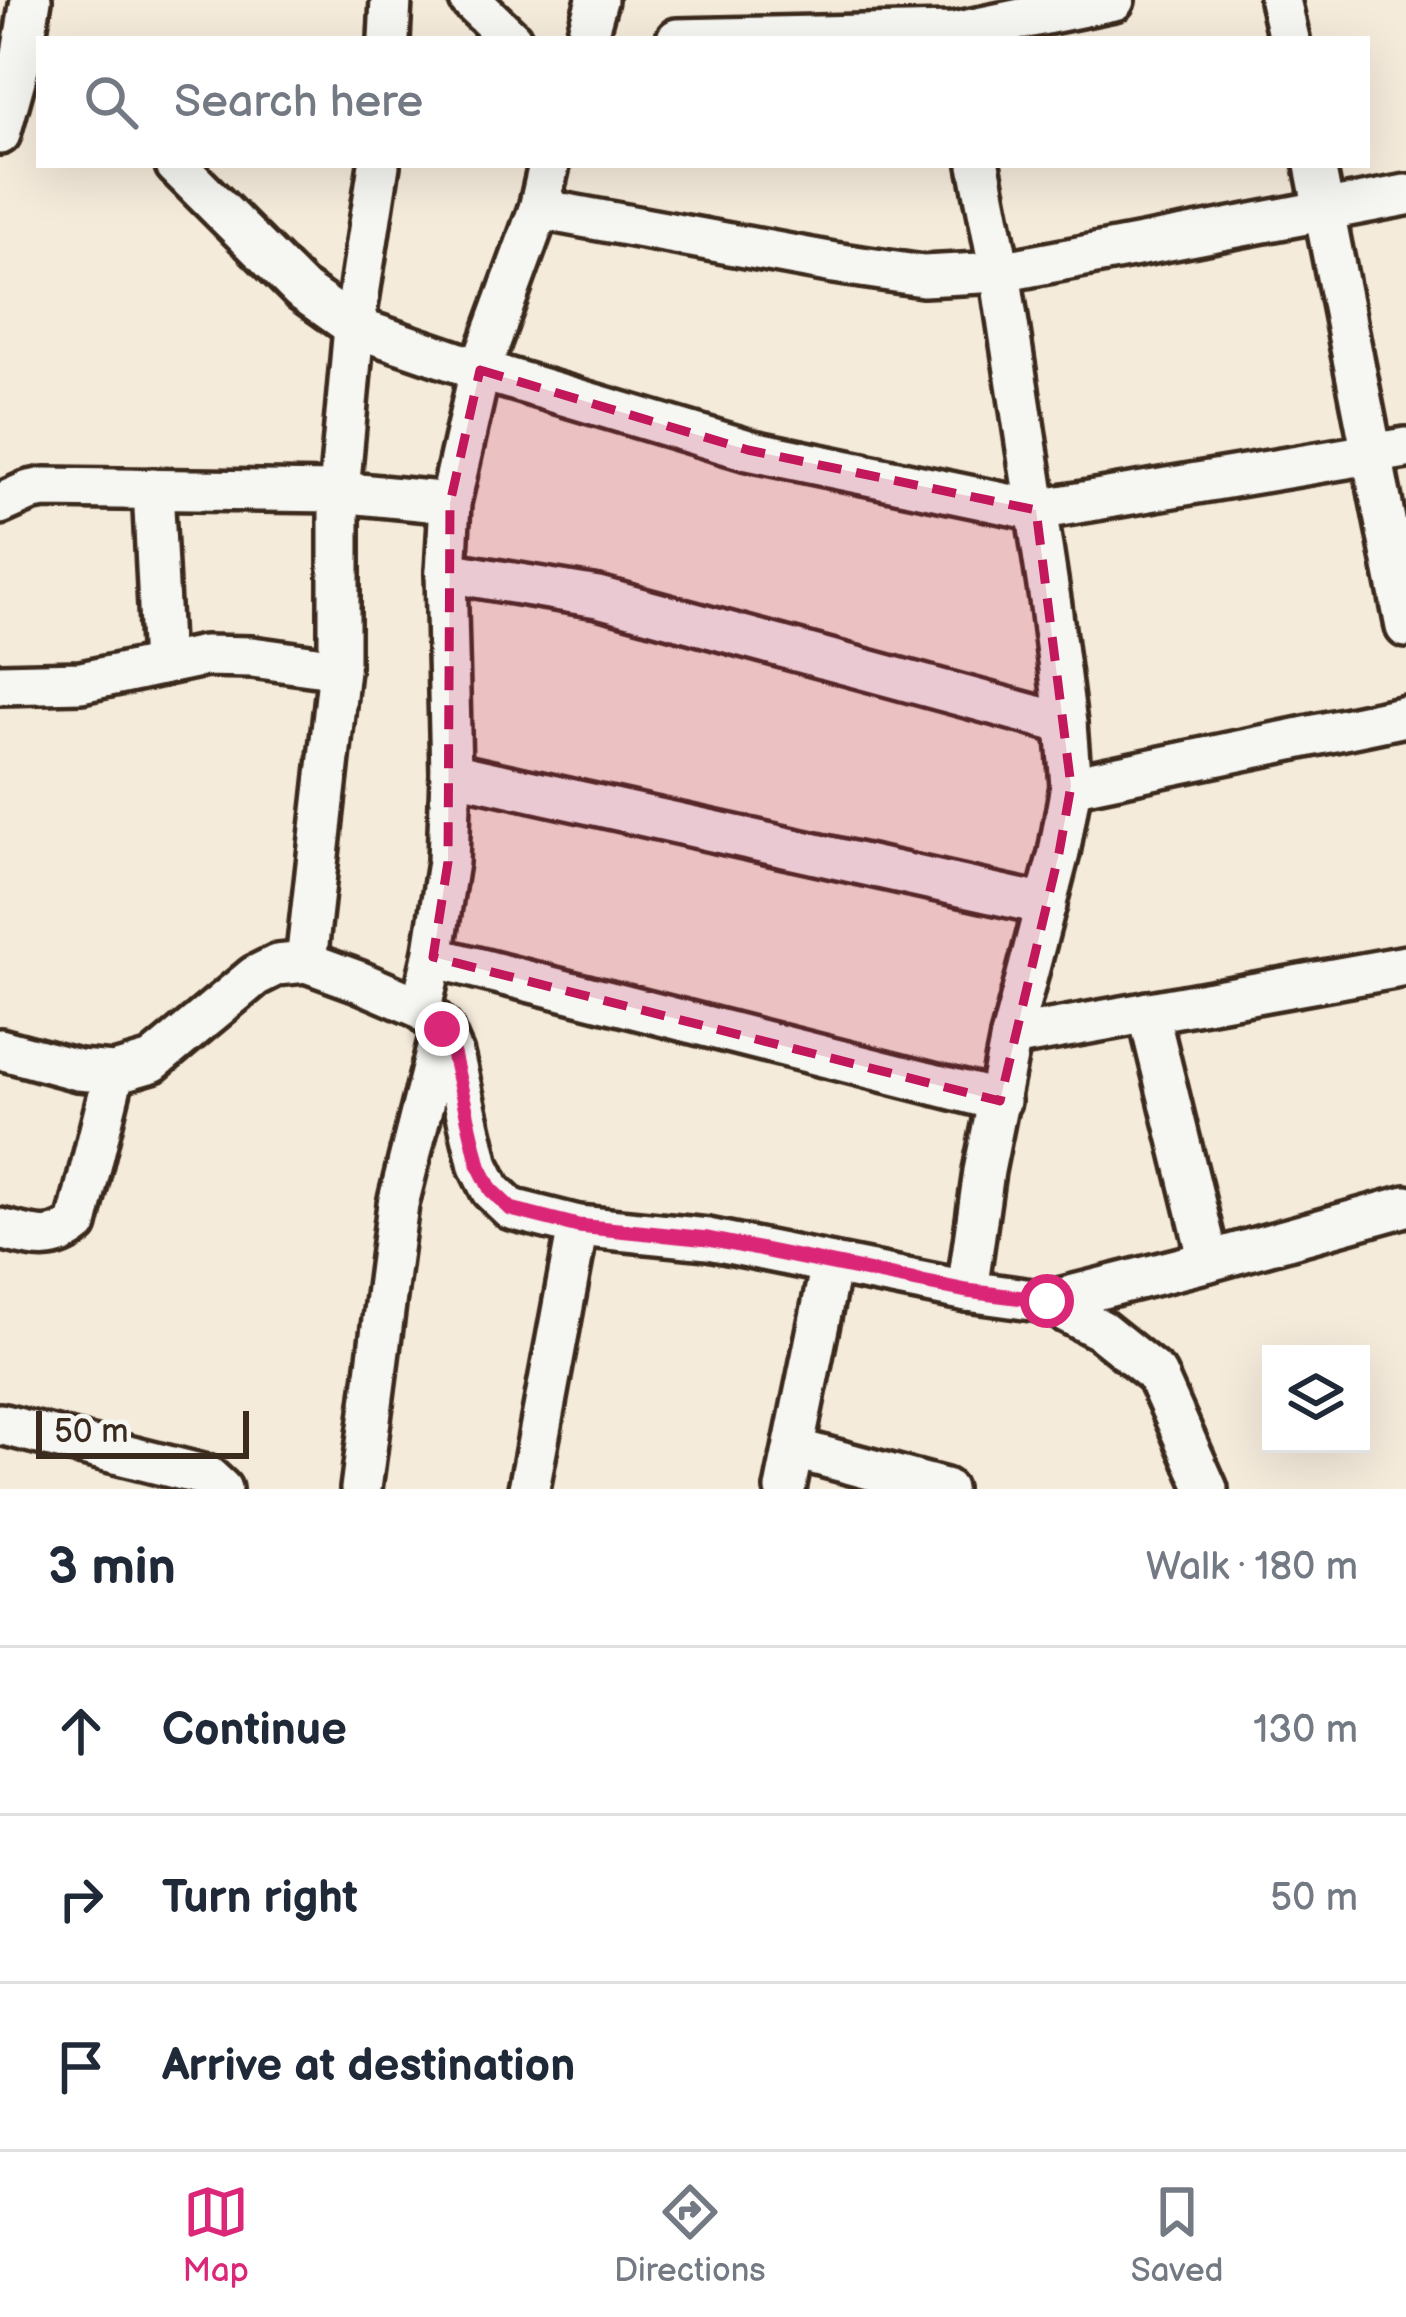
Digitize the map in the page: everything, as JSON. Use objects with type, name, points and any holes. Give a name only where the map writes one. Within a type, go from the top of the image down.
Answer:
[{"type":"street","points":[[0,134],[31,0]]},
{"type":"street","points":[[389,36],[391,0]]},
{"type":"street","points":[[470,0],[508,36]]},
{"type":"street","points":[[587,36],[597,0]]},
{"type":"street","points":[[732,36],[951,24],[1114,0]]},
{"type":"street","points":[[1280,0],[1288,36]]},
{"type":"street","points":[[179,168],[300,289],[354,327],[748,450],[1036,510],[1389,450]]},
{"type":"street","points":[[306,962],[339,669],[339,492],[354,327],[379,168]]},
{"type":"street","points":[[361,1489],[398,1204],[431,1019],[433,957],[448,862],[451,773],[446,572],[450,503],[480,370],[539,209],[548,168]]},
{"type":"street","points":[[967,1291],[1011,1037],[1046,905],[1070,787],[1066,724],[1036,510],[980,168]]},
{"type":"street","points":[[1316,168],[1389,450],[1406,627]]},
{"type":"street","points":[[539,209],[923,276],[1000,272],[1406,195]]},
{"type":"street","points":[[0,504],[44,488],[339,492],[450,503]]},
{"type":"street","points":[[153,489],[162,665]]},
{"type":"street","points":[[446,572],[598,597],[1066,724]]},
{"type":"street","points":[[0,684],[81,682],[204,656],[339,669]]},
{"type":"street","points":[[1070,787],[1406,716]]},
{"type":"street","points":[[451,773],[1046,905]]},
{"type":"street","points":[[433,957],[1000,1101]]},
{"type":"street","points":[[0,1049],[78,1070],[114,1072],[152,1062],[255,976],[277,964],[306,962],[431,1019],[453,1054],[479,1166],[491,1190],[511,1209],[578,1226],[708,1239],[967,1291],[1047,1301],[1209,1262],[1406,1206]]},
{"type":"street","points":[[1011,1037],[1406,966]]},
{"type":"street","points":[[1148,1012],[1209,1262]]},
{"type":"street","points":[[0,1228],[41,1238],[62,1235],[77,1224],[114,1072]]},
{"type":"street","points":[[530,1489],[578,1226]]},
{"type":"street","points":[[785,1489],[831,1264]]},
{"type":"street","points":[[1047,1301],[1101,1330],[1156,1374],[1208,1489]]},
{"type":"street","points":[[0,1424],[208,1476],[221,1489]]},
{"type":"street","points":[[795,1449],[945,1489]]},
{"type":"highlighted area","points":[[480,370],[748,450],[1036,510],[1071,786],[1000,1101],[433,957],[448,862],[450,503]]},
{"type":"route","points":[[442,1029],[453,1054],[479,1166],[491,1190],[511,1209],[578,1226],[708,1239],[967,1291],[1047,1301]]}]
